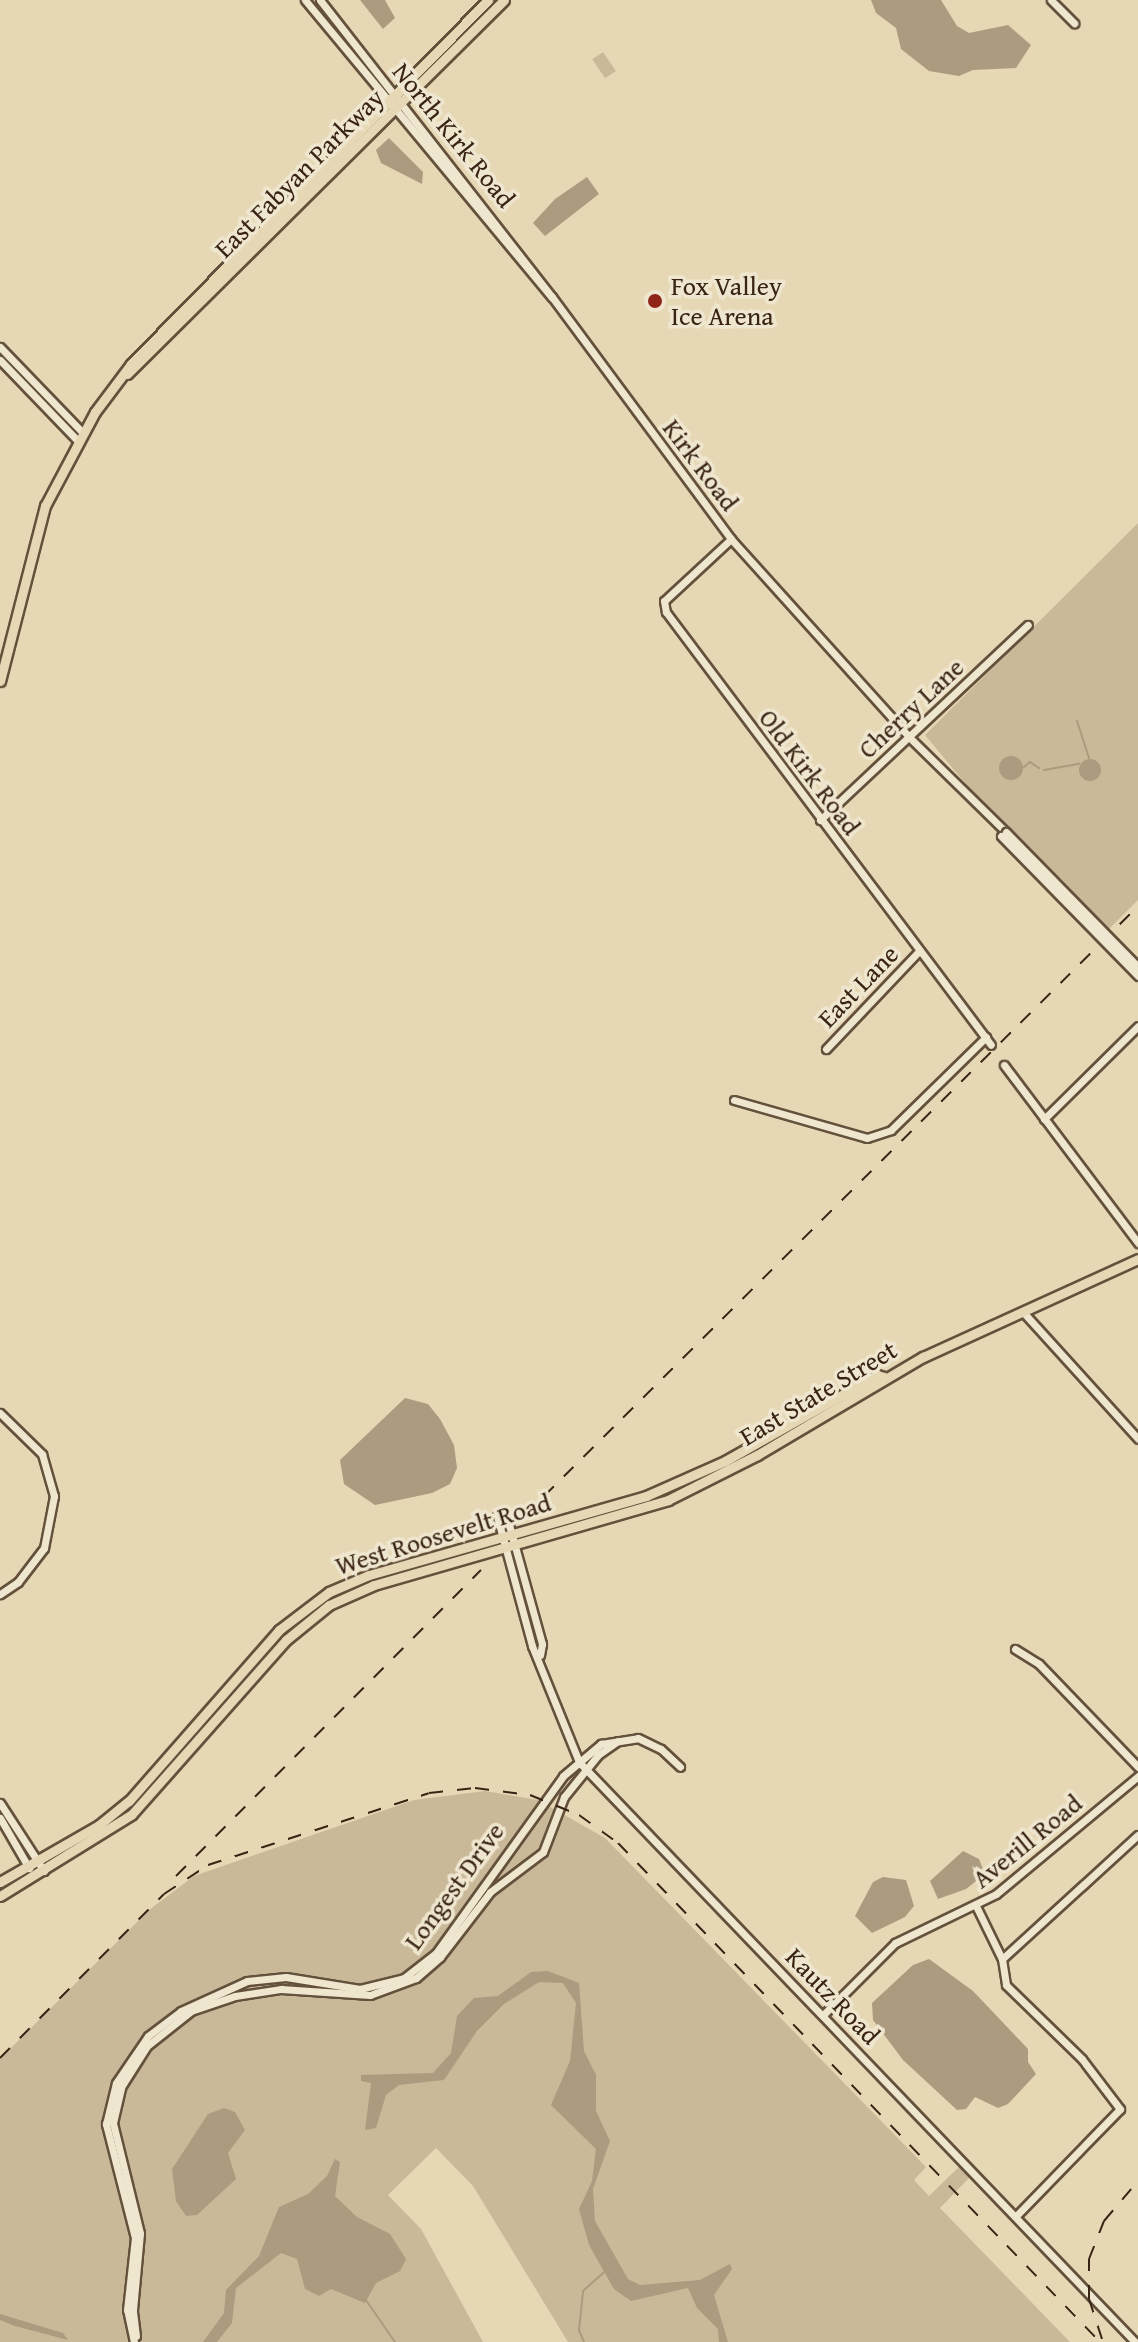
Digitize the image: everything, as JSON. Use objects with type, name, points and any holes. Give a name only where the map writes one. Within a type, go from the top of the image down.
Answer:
[{"type":"main road","name":"East Fabyan Parkway","points":[[0,681],[41,520],[79,436],[124,376],[488,0]]},
{"type":"main road","name":"East Fabyan Parkway","points":[[124,376],[504,0]]},
{"type":"main road","name":"East State Street","points":[[511,1548],[685,1493],[880,1385],[884,1377],[1138,1259]]},
{"type":"main road","name":"West Roosevelt Road","points":[[0,1882],[129,1801],[271,1639],[313,1601],[358,1578],[680,1482],[877,1375],[884,1377]]},
{"type":"main road","name":"West Roosevelt Road","points":[[0,1896],[44,1871],[139,1808],[279,1647],[319,1612],[374,1585],[511,1548]]},
{"type":"street","name":"North Kirk Road","points":[[305,0],[394,110]]},
{"type":"street","name":"North Kirk Road","points":[[320,0],[552,297]]},
{"type":"street","points":[[1051,0],[1074,23]]},
{"type":"street","name":"Kirk Road","points":[[394,110],[552,297],[731,539],[909,737],[1004,834]]},
{"type":"street","points":[[0,347],[79,436]]},
{"type":"street","points":[[0,360],[79,436]]},
{"type":"street","name":"Old Kirk Road","points":[[731,539],[663,606],[988,1041],[891,1130],[867,1138],[734,1100]]},
{"type":"street","name":"Cherry Lane","points":[[820,820],[1028,625]]},
{"type":"street","points":[[1004,834],[1138,967]]},
{"type":"street","points":[[1004,834],[1138,976]]},
{"type":"street","name":"East Lane","points":[[826,1049],[919,951]]},
{"type":"street","points":[[1044,1119],[1138,1026]]},
{"type":"street","points":[[1004,1065],[1138,1243]]},
{"type":"street","points":[[1023,1312],[1138,1439]]},
{"type":"street","points":[[0,1413],[42,1454],[54,1496],[44,1548],[18,1582],[0,1594]]},
{"type":"street","name":"Kautz Road","points":[[502,1515],[542,1644],[540,1655],[559,1719],[582,1766],[1135,2342]]},
{"type":"street","points":[[1015,1649],[1039,1664],[1138,1767]]},
{"type":"street","points":[[582,1766],[624,1738],[649,1742],[680,1767]]},
{"type":"street","name":"Longest Drive","points":[[136,2342],[127,2310],[135,2238],[106,2124],[116,2083],[136,2050],[181,2011],[247,1981],[286,1977],[360,1989],[411,1974],[436,1953],[493,1875],[518,1832],[582,1766]]},
{"type":"street","name":"Longest Drive","points":[[136,2342],[133,2310],[140,2268],[139,2220],[113,2131],[117,2097],[135,2061],[175,2021],[224,1999],[281,1989],[370,1995],[416,1978],[440,1957],[490,1892],[543,1852],[557,1812],[582,1766]]},
{"type":"street","name":"Averill Road","points":[[823,2015],[895,1943],[976,1906],[1013,1882],[1138,1776]]},
{"type":"street","points":[[0,1803],[33,1863],[34,1877]]},
{"type":"street","points":[[542,1806],[557,1812]]},
{"type":"street","points":[[0,1818],[33,1863],[44,1871]]},
{"type":"street","points":[[1002,1959],[1138,1835]]},
{"type":"street","points":[[976,1906],[1002,1959],[1006,1985],[1082,2059],[1120,2109],[1016,2216]]},
{"type":"shaded area","points":[[360,0],[385,0],[395,18],[383,29]]},
{"type":"shaded area","points":[[871,0],[941,0],[957,26],[969,33],[1008,25],[1031,45],[1016,68],[973,70],[959,76],[929,71],[901,49],[896,28],[876,13]]},
{"type":"shaded area","points":[[603,52],[616,71],[605,78],[592,59]]},
{"type":"shaded area","points":[[389,138],[423,172],[422,184],[381,163],[376,150]]},
{"type":"shaded area","points":[[587,177],[599,194],[545,236],[533,223],[555,199]]},
{"type":"shaded area","points":[[1138,523],[1138,900],[1108,930],[969,788],[925,735]]},
{"type":"shaded area","points":[[1011,756],[1019,760],[1023,768],[1019,776],[1011,780],[1003,776],[999,768],[1003,760]]},
{"type":"shaded area","points":[[1090,759],[1101,770],[1090,781],[1079,770]]},
{"type":"shaded area","points":[[405,1398],[428,1404],[440,1419],[454,1445],[457,1468],[450,1484],[432,1493],[375,1505],[344,1484],[340,1460]]},
{"type":"shaded area","points":[[476,1548],[318,1609],[285,1636],[213,1719],[209,1715],[277,1636],[320,1601],[371,1577]]},
{"type":"shaded area","points":[[194,1733],[122,1819],[43,1863],[100,1828]]},
{"type":"shaded area","points":[[485,1791],[538,1800],[605,1838],[926,2167],[914,2180],[929,2196],[961,2165],[971,2176],[940,2208],[1070,2342],[568,2342],[473,2186],[436,2148],[388,2195],[421,2229],[483,2342],[0,2342],[0,2059],[149,1910],[194,1876],[414,1800]]},
{"type":"shaded area","points":[[963,1851],[979,1859],[985,1874],[966,1889],[938,1899],[930,1881]]},
{"type":"shaded area","points":[[883,1877],[906,1880],[914,1906],[905,1917],[872,1933],[855,1916],[873,1882]]},
{"type":"shaded area","points":[[929,1959],[973,1991],[1028,2049],[1028,2062],[1036,2074],[1008,2104],[998,2108],[975,2097],[966,2109],[957,2110],[903,2060],[873,2020],[872,2003],[913,1965]]},
{"type":"shaded area","points":[[548,1971],[579,1983],[584,2051],[596,2075],[596,2111],[610,2141],[593,2189],[595,2221],[628,2279],[640,2285],[700,2280],[730,2264],[732,2269],[714,2295],[728,2342],[719,2342],[718,2329],[697,2308],[688,2288],[631,2301],[614,2289],[589,2245],[579,2209],[592,2181],[596,2149],[551,2105],[570,2061],[576,2003],[563,1983],[539,1982],[504,2004],[477,2031],[444,2080],[399,2085],[386,2095],[376,2128],[365,2130],[371,2083],[361,2081],[361,2075],[433,2073],[451,2053],[457,2016],[474,1998],[498,1996],[531,1972]]},
{"type":"shaded area","points":[[224,2108],[235,2112],[245,2130],[228,2153],[236,2179],[197,2215],[186,2216],[176,2201],[172,2169],[208,2114]]},
{"type":"shaded area","points":[[335,2159],[340,2162],[335,2196],[357,2217],[390,2234],[406,2259],[400,2271],[376,2283],[365,2303],[331,2289],[319,2296],[305,2289],[297,2259],[281,2253],[236,2288],[232,2323],[217,2342],[203,2342],[224,2313],[226,2290],[259,2256],[279,2207],[308,2194],[327,2176]]},
{"type":"shaded area","points":[[0,2314],[63,2333],[68,2340],[15,2326],[0,2320]]},
{"type":"waterway","points":[[1077,721],[1089,758]]},
{"type":"waterway","points":[[1024,767],[1030,762],[1039,768]]},
{"type":"waterway","points":[[1044,770],[1079,764]]},
{"type":"waterway","points":[[584,2342],[579,2330],[583,2291],[605,2271]]},
{"type":"waterway","points":[[366,2300],[395,2342]]},
{"type":"railway","points":[[524,1516],[1138,906]]},
{"type":"railway","points":[[176,1876],[481,1570]]},
{"type":"railway","points":[[0,2058],[164,1894],[208,1865],[429,1793],[475,1788],[530,1795],[579,1815],[618,1843],[1100,2342]]},
{"type":"railway","points":[[1102,2339],[1089,2299],[1089,2259],[1104,2221],[1138,2181]]},
{"type":"place","name":"Fox Valley Ice Arena","points":[[655,301]]}]
